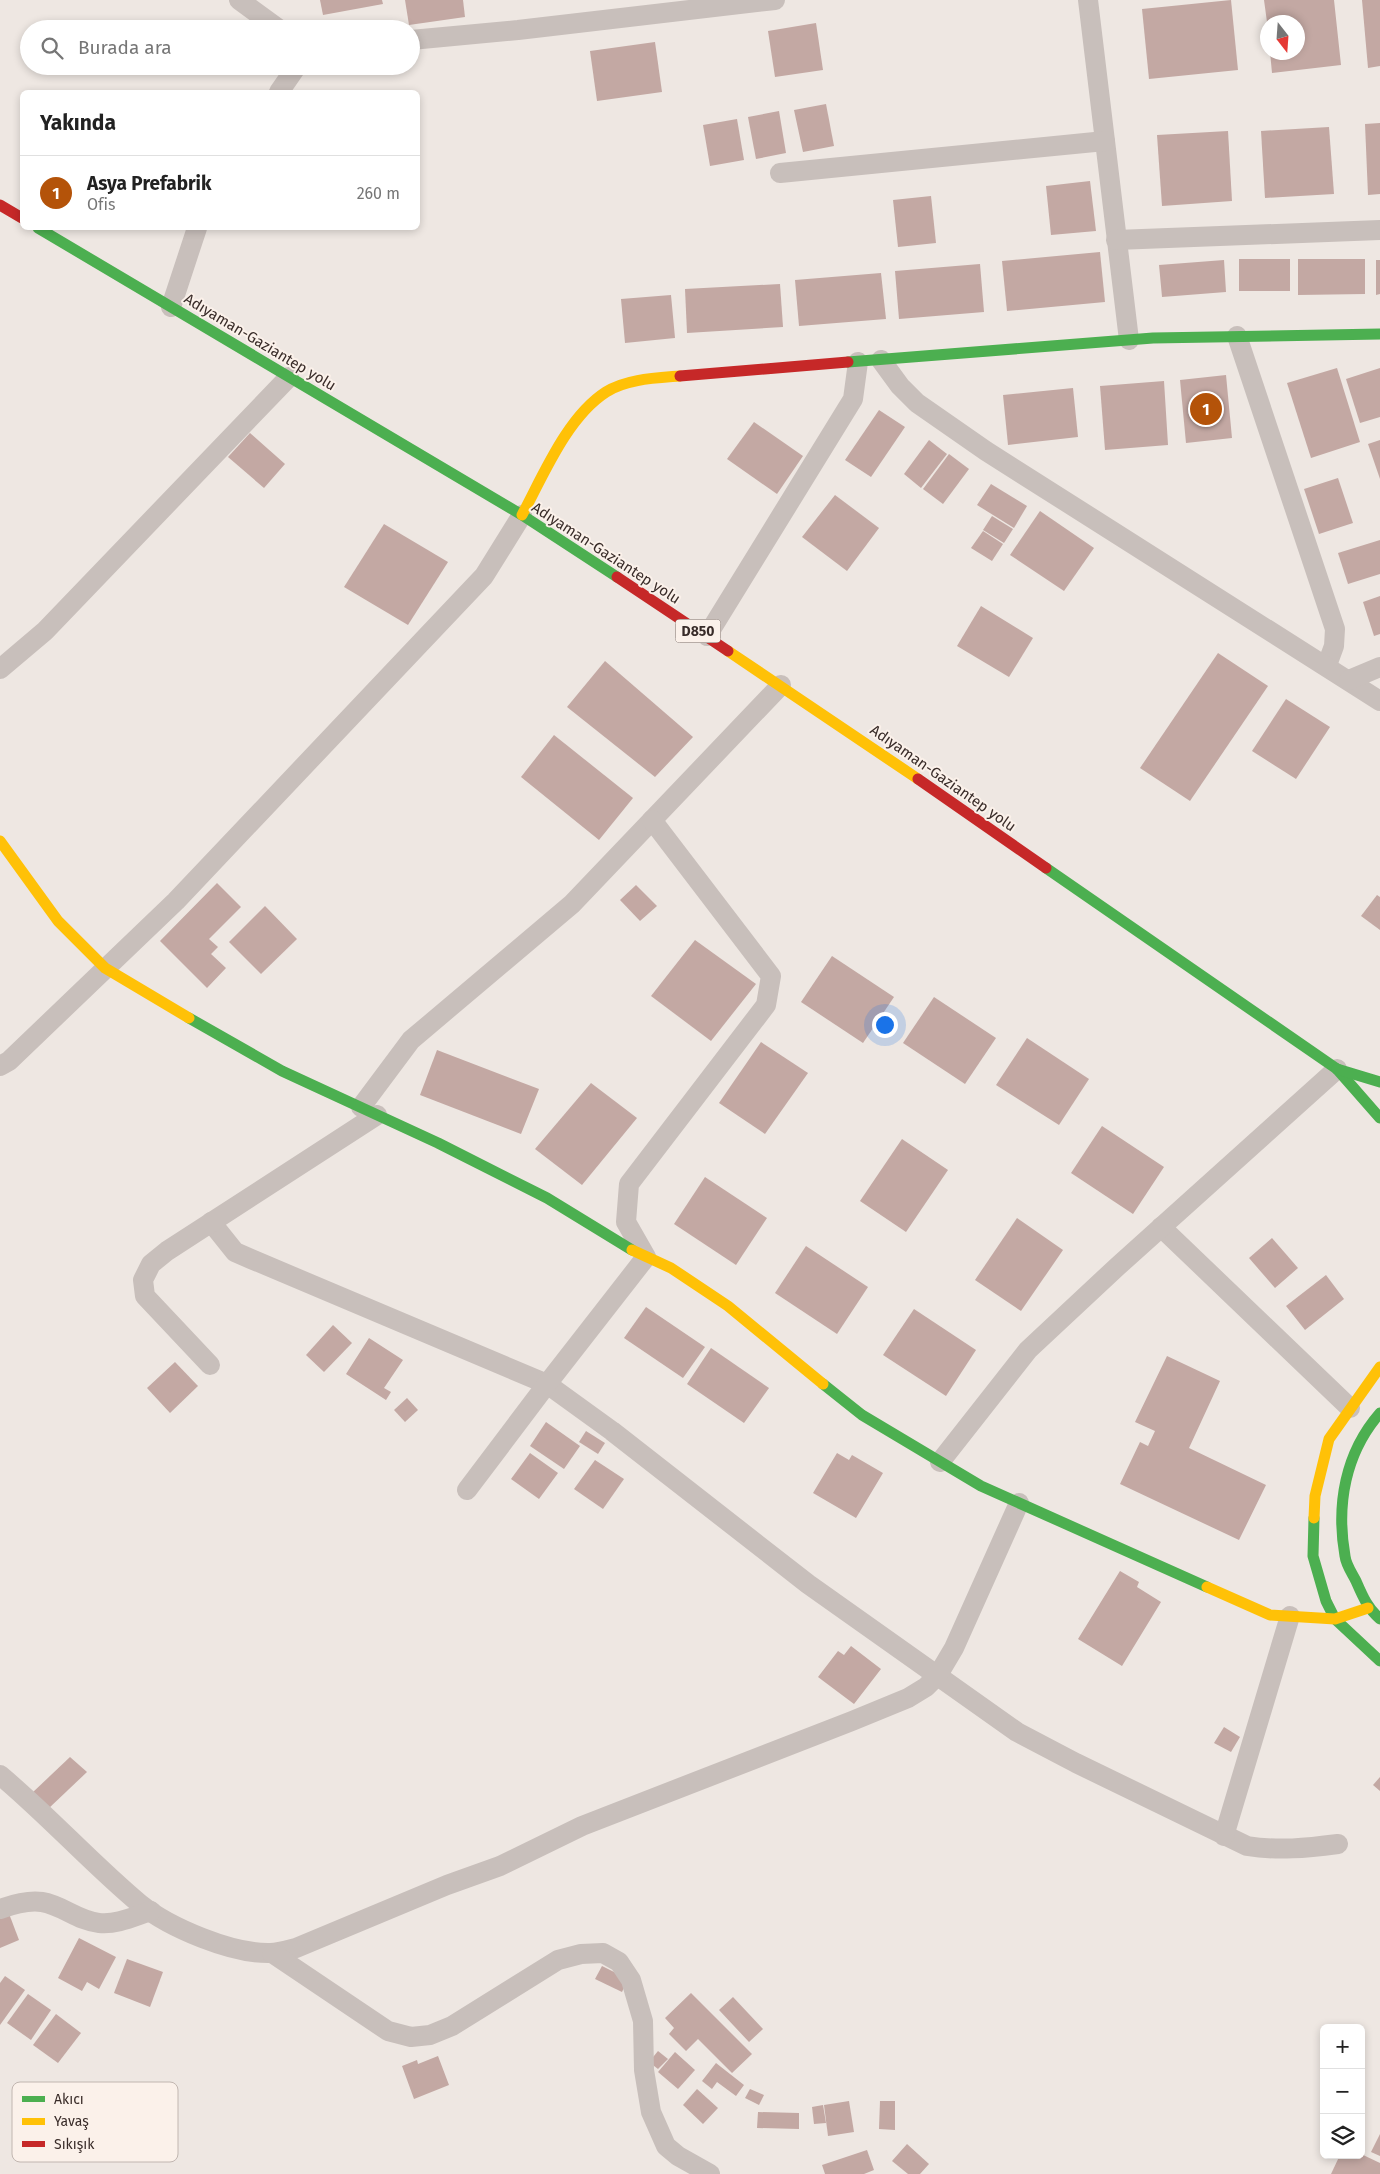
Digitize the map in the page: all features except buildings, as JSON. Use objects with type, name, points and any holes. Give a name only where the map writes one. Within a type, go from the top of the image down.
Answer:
[{"type":"main road","points":[[0,205],[20,217]]},
{"type":"main road","name":"Adıyaman-Gaziantep yolu","points":[[41,230],[522,516],[781,685],[1337,1069]]},
{"type":"main road","points":[[522,516],[575,421],[592,402],[607,392],[654,378],[1129,340],[1380,334]]},
{"type":"main road","points":[[0,841],[58,921],[105,968],[242,1050],[282,1071],[438,1143],[547,1198],[591,1226],[646,1257],[671,1268],[728,1306],[862,1414],[980,1486],[1270,1615],[1335,1620],[1368,1608]]},
{"type":"main road","name":"D850","points":[[1337,1069],[1380,1082]]},
{"type":"main road","name":"D850","points":[[1337,1069],[1380,1118]]},
{"type":"main road","points":[[1380,1367],[1329,1439],[1316,1496],[1313,1556],[1326,1600],[1335,1620],[1380,1661]]},
{"type":"main road","points":[[1380,1413],[1368,1427],[1348,1467],[1341,1502],[1346,1558],[1368,1608],[1380,1619]]},
{"type":"street","points":[[239,0],[267,20]]},
{"type":"street","points":[[420,39],[518,30],[775,0]]},
{"type":"street","points":[[1088,0],[1129,340]]},
{"type":"street","points":[[280,90],[291,75]]},
{"type":"street","points":[[780,173],[1104,140]]},
{"type":"street","points":[[171,307],[197,230]]},
{"type":"street","points":[[1116,240],[1380,230]]},
{"type":"street","points":[[1237,336],[1335,629],[1334,646],[1327,665]]},
{"type":"street","points":[[880,360],[900,386],[918,403],[986,451],[1327,665],[1380,701]]},
{"type":"street","points":[[707,636],[774,525],[842,419],[853,398],[858,362]]},
{"type":"street","points":[[0,668],[58,618],[289,377]]},
{"type":"street","points":[[0,1066],[8,1061],[176,901],[484,576],[522,516]]},
{"type":"street","points":[[1349,680],[1380,667]]},
{"type":"street","points":[[210,1366],[145,1296],[143,1280],[151,1264],[369,1111],[411,1040],[572,904],[781,685]]},
{"type":"street","points":[[467,1490],[546,1384],[646,1257],[626,1222],[629,1184],[766,1005],[771,976],[652,820]]},
{"type":"street","points":[[940,1462],[1028,1350],[1161,1227],[1337,1069]]},
{"type":"street","points":[[211,1222],[235,1252],[546,1384],[612,1431],[808,1584],[1017,1732],[1076,1764],[1247,1846],[1267,1850],[1301,1849],[1338,1844]]},
{"type":"street","points":[[1161,1227],[1350,1408]]},
{"type":"street","points":[[0,1776],[142,1905],[171,1923],[212,1942],[243,1951],[272,1953],[296,1948],[348,1928],[447,1885],[500,1866],[582,1826],[908,1698],[926,1687],[938,1675],[954,1648],[1019,1503]]},
{"type":"street","points":[[1224,1836],[1290,1616]]},
{"type":"street","points":[[0,1909],[11,1905],[41,1902],[79,1919],[100,1923],[119,1921],[151,1911]]},
{"type":"street","points":[[272,1953],[388,2031],[411,2037],[430,2035],[452,2026],[558,1960],[581,1954],[604,1953],[619,1962],[631,1980],[643,2021],[644,2070],[651,2112],[666,2146],[678,2156],[710,2174]]},
{"type":"traffic: fast","points":[[41,230],[522,515],[617,577]]},
{"type":"traffic: fast","points":[[848,362],[1153,338],[1380,334]]},
{"type":"traffic: fast","points":[[1046,868],[1337,1069]]},
{"type":"traffic: fast","points":[[189,1018],[282,1071],[438,1143],[547,1198],[632,1250]]},
{"type":"traffic: fast","points":[[1337,1069],[1380,1118]]},
{"type":"traffic: fast","points":[[1337,1069],[1380,1082]]},
{"type":"traffic: fast","points":[[823,1384],[862,1415],[981,1486],[1207,1587]]},
{"type":"traffic: fast","points":[[1380,1413],[1358,1445],[1351,1462],[1346,1480],[1342,1518],[1342,1537],[1347,1563],[1366,1602],[1380,1619]]},
{"type":"traffic: fast","points":[[1314,1518],[1313,1556],[1326,1601],[1335,1619],[1380,1661]]},
{"type":"traffic: slow","points":[[522,515],[557,448],[579,416],[592,403],[606,392],[623,384],[680,376]]},
{"type":"traffic: slow","points":[[728,651],[918,779]]},
{"type":"traffic: slow","points":[[0,841],[58,921],[105,968],[189,1018]]},
{"type":"traffic: slow","points":[[632,1250],[671,1268],[728,1306],[823,1384]]},
{"type":"traffic: slow","points":[[1314,1518],[1315,1496],[1329,1439],[1380,1367]]},
{"type":"traffic: slow","points":[[1207,1587],[1270,1615],[1335,1619],[1368,1608]]},
{"type":"traffic: jam","points":[[0,205],[20,217]]},
{"type":"traffic: jam","points":[[680,376],[848,362]]},
{"type":"traffic: jam","points":[[617,577],[728,651]]},
{"type":"traffic: jam","points":[[918,779],[1046,868]]},
{"type":"place","name":"Asya Prefabrik","points":[[1206,409]]}]
